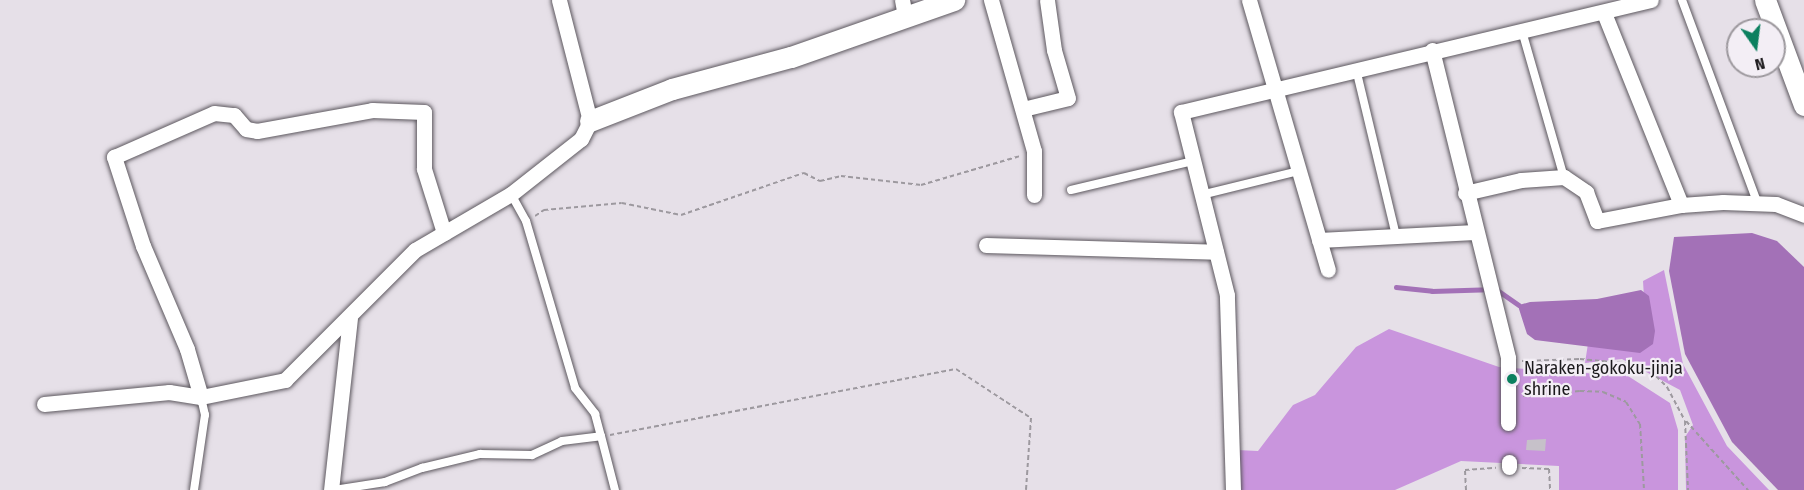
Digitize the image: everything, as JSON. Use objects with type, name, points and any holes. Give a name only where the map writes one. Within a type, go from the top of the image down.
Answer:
[{"type":"street","points":[[44,404],[170,392],[201,397],[285,380],[416,250],[512,194],[581,139],[590,121],[559,0]]},
{"type":"street","points":[[590,121],[672,89],[791,57],[904,7],[954,0]]},
{"type":"street","points":[[991,0],[1034,151],[1034,195]]},
{"type":"street","points":[[1023,109],[1068,98],[1054,50],[1047,0]]},
{"type":"street","points":[[1249,0],[1328,270]]},
{"type":"street","points":[[1233,490],[1227,295],[1180,112],[1432,50],[1604,13],[1651,0]]},
{"type":"street","points":[[1765,0],[1804,105]]},
{"type":"street","points":[[1604,13],[1681,205]]},
{"type":"street","points":[[1432,50],[1465,193],[1508,358],[1508,423]]},
{"type":"street","points":[[201,397],[187,349],[143,246],[114,157],[214,113],[234,115],[246,129],[257,131],[372,110],[424,112],[424,169],[444,233]]},
{"type":"street","points":[[1465,193],[1521,180],[1564,177],[1586,192],[1597,221],[1681,205],[1757,202],[1776,204],[1804,215]]},
{"type":"street","points":[[1320,240],[1475,232]]},
{"type":"street","points":[[986,245],[1216,252]]},
{"type":"street","points":[[332,490],[350,318]]},
{"type":"lane","points":[[1682,0],[1757,202]]},
{"type":"lane","points":[[1522,31],[1564,177]]},
{"type":"lane","points":[[1356,69],[1396,236]]},
{"type":"lane","points":[[1071,190],[1193,161]]},
{"type":"lane","points":[[1201,195],[1299,171]]},
{"type":"lane","points":[[512,194],[526,221],[574,388],[595,414],[615,490]]},
{"type":"lane","points":[[194,490],[205,415],[201,397]]},
{"type":"lane","points":[[332,490],[385,482],[422,468],[480,454],[532,455],[562,441],[601,436]]},
{"type":"path","points":[[526,221],[544,210],[598,203],[622,203],[681,215],[804,173],[820,181],[841,176],[921,185],[1034,151]]},
{"type":"path","points":[[1508,358],[1536,363],[1591,360],[1651,371],[1667,387],[1685,421],[1748,490]]},
{"type":"path","points":[[601,436],[956,369],[1031,418],[1025,458],[1026,490]]},
{"type":"path","points":[[1508,397],[1580,391],[1603,392],[1626,402],[1640,424],[1644,490]]},
{"type":"path","points":[[1685,421],[1688,490]]},
{"type":"shaded area","points":[[1752,233],[1777,241],[1804,267],[1804,490],[1778,490],[1732,442],[1685,354],[1669,271],[1674,237]]},
{"type":"shaded area","points":[[1664,270],[1683,364],[1727,446],[1769,490],[1686,490],[1685,437],[1693,425],[1680,390],[1622,359],[1585,363],[1589,337],[1647,348],[1643,281]]},
{"type":"shaded area","points":[[1641,290],[1649,296],[1655,331],[1653,344],[1640,353],[1535,340],[1527,334],[1519,309],[1519,305],[1530,302],[1597,299]]},
{"type":"shaded area","name":"Naraken-gokoku-jinja shrine","points":[[1389,329],[1499,367],[1628,376],[1670,403],[1678,430],[1678,490],[1559,490],[1559,466],[1461,461],[1395,490],[1238,490],[1237,450],[1258,451],[1293,405],[1315,395],[1356,347]]},
{"type":"building","points":[[1546,439],[1545,451],[1526,450],[1527,440]]},
{"type":"waterway","points":[[1396,287],[1432,291],[1496,289],[1519,305]]},
{"type":"place","name":"Naraken-gokoku-jinja shrine","points":[[1512,379]]}]
